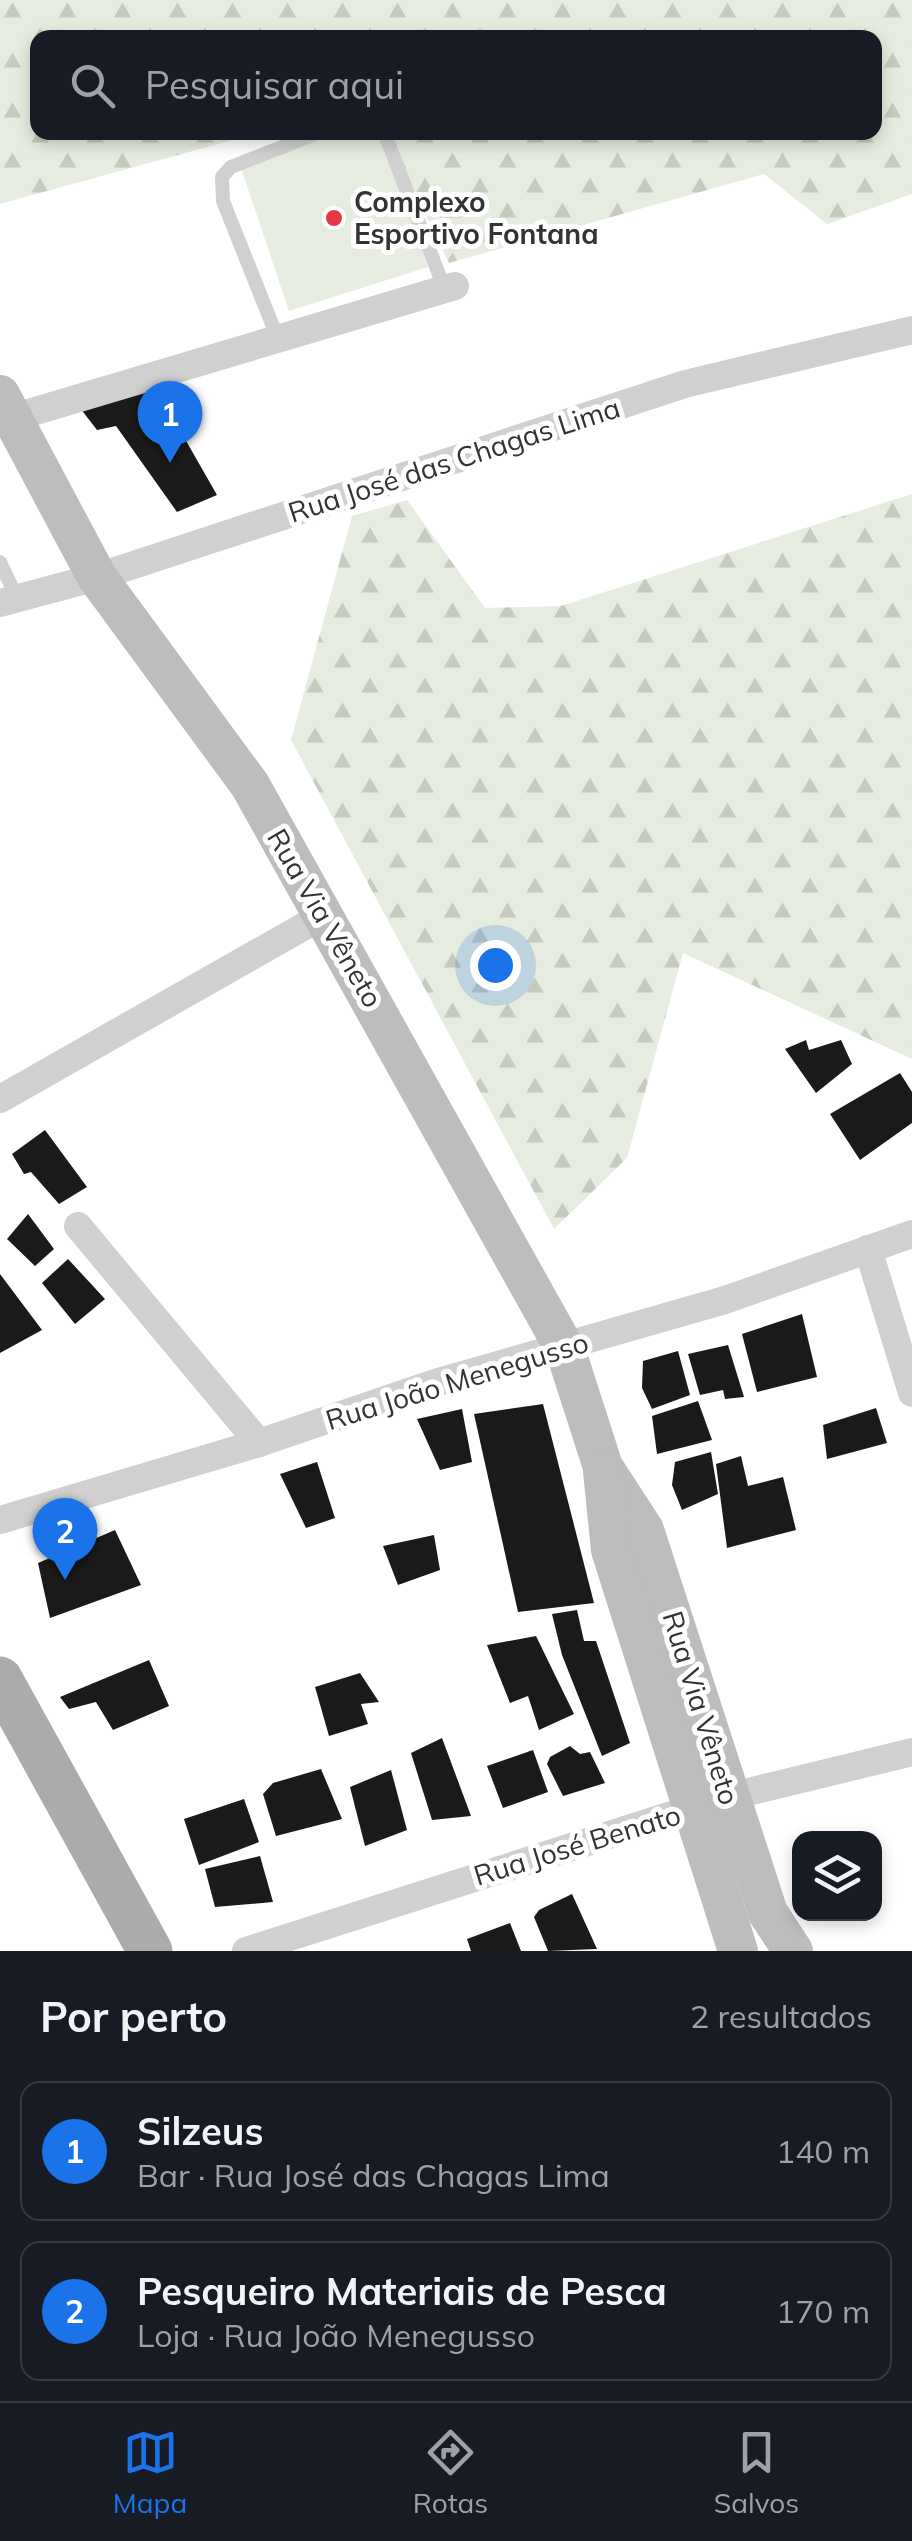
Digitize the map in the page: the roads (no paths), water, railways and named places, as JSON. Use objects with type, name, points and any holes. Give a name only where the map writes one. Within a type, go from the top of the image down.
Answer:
[{"type":"main road","name":"Rua Via Vêneto","points":[[4,414],[97,577],[250,785],[565,1349],[603,1467],[644,1530],[712,1803],[738,1951]]},
{"type":"main road","points":[[2,1687],[150,1951]]},
{"type":"main road","name":"Rua Via Vêneto","points":[[712,1803],[768,1913],[793,1951]]},
{"type":"street","points":[[4,414],[450,288]]},
{"type":"street","name":"Rua José das Chagas Lima","points":[[9,600],[97,577],[685,384],[912,330]]},
{"type":"street","points":[[0,1099],[324,915]]},
{"type":"street","points":[[78,1226],[259,1443]]},
{"type":"street","name":"Rua João Menegusso","points":[[0,1520],[259,1443],[435,1383],[565,1349],[725,1300],[912,1234]]},
{"type":"street","points":[[868,1249],[912,1393]]},
{"type":"street","name":"Rua José Benato","points":[[246,1951],[712,1803],[912,1752]]},
{"type":"lane","points":[[278,339],[223,202],[222,177],[231,167],[300,140]]},
{"type":"lane","points":[[387,140],[450,288]]},
{"type":"lane","points":[[0,562],[9,600]]},
{"type":"place","name":"Complexo Esportivo Fontana","points":[[334,218]]},
{"type":"place","name":"Silzeus","points":[[170,463]]},
{"type":"place","name":"Pesqueiro Materiais de Pesca","points":[[65,1580]]}]
